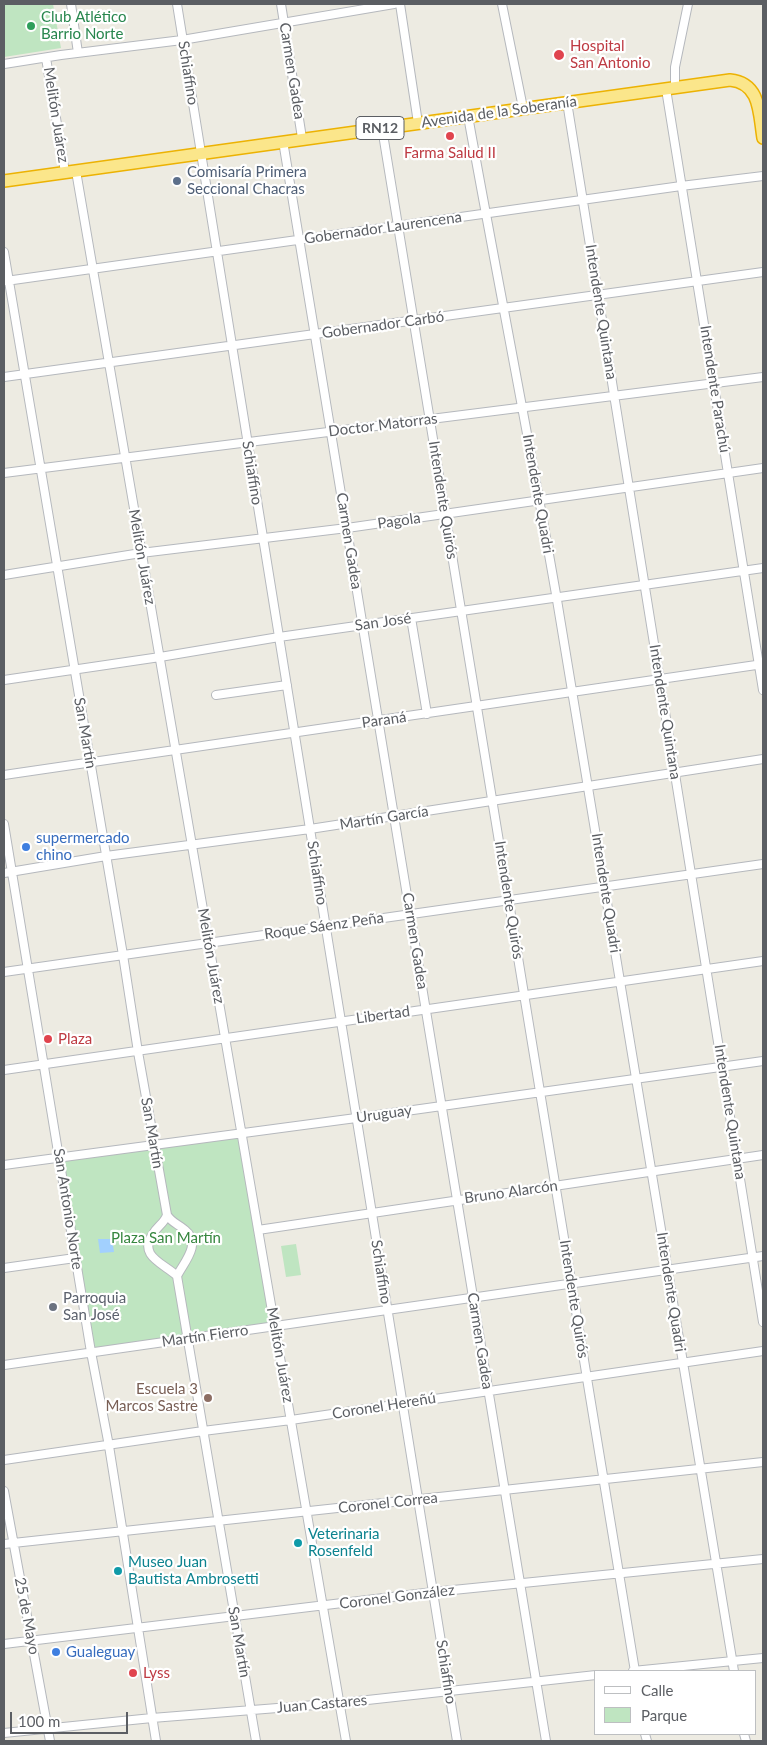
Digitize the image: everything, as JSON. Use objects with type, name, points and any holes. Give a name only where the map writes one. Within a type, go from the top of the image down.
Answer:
[{"type":"highway","name":"Avenida de la Soberanía","points":[[4,180],[730,80],[739,81],[753,92],[756,98],[763,138]]},
{"type":"street","points":[[71,4],[78,53]]},
{"type":"street","name":"Schiaffino","points":[[177,4],[457,1741]]},
{"type":"street","name":"Carmen Gadea","points":[[282,4],[302,138]]},
{"type":"street","points":[[4,64],[182,40],[394,4]]},
{"type":"street","points":[[400,4],[418,123]]},
{"type":"street","points":[[502,4],[522,108]]},
{"type":"street","name":"Intendente Parachú","points":[[688,4],[670,88],[682,186],[761,665],[763,690]]},
{"type":"street","name":"Melitón Juárez","points":[[46,58],[93,270],[346,1741]]},
{"type":"street","name":"Intendente Quintana","points":[[567,102],[763,1322]]},
{"type":"street","name":"Intendente Quadri","points":[[468,116],[557,596],[683,1362],[714,1564],[734,1670]]},
{"type":"street","name":"Intendente Quirós","points":[[382,128],[634,1670]]},
{"type":"street","name":"Carmen Gadea","points":[[283,141],[546,1741]]},
{"type":"street","name":"Gobernador Laurencena","points":[[6,281],[763,176]]},
{"type":"street","name":"San Martín","points":[[4,252],[6,281],[24,374],[167,1215]]},
{"type":"street","name":"Gobernador Carbó","points":[[4,377],[109,364],[763,272]]},
{"type":"street","name":"Doctor Matorras","points":[[4,473],[763,377]]},
{"type":"street","name":"Pagola","points":[[4,575],[141,554],[347,528],[763,468]]},
{"type":"street","name":"San José","points":[[4,680],[279,637],[763,568]]},
{"type":"street","points":[[411,618],[427,714]]},
{"type":"street","name":"Paraná","points":[[4,775],[761,665]]},
{"type":"street","points":[[216,695],[286,685]]},
{"type":"street","name":"Martín García","points":[[8,873],[106,856],[310,830],[763,759]]},
{"type":"street","name":"San Antonio Norte","points":[[4,824],[8,873],[28,969],[75,1258],[109,1446],[156,1741]]},
{"type":"street","name":"Roque Sáenz Peña","points":[[4,972],[763,864]]},
{"type":"street","name":"Libertad","points":[[4,1070],[763,960]]},
{"type":"street","name":"Uruguay","points":[[4,1165],[763,1061]]},
{"type":"street","name":"Bruno Alarcón","points":[[258,1230],[763,1155]]},
{"type":"street","points":[[167,1215],[176,1225],[184,1228],[192,1240],[191,1254],[177,1276],[153,1259],[150,1252],[150,1238],[154,1231],[165,1222],[167,1215]]},
{"type":"street","name":"Martín Fierro","points":[[4,1365],[763,1256]]},
{"type":"street","points":[[4,1268],[75,1258]]},
{"type":"street","name":"San Martín","points":[[177,1276],[256,1741]]},
{"type":"street","name":"Coronel Hereñú","points":[[4,1460],[291,1420],[763,1350]]},
{"type":"street","name":"Coronel Correa","points":[[4,1544],[763,1462]]},
{"type":"street","name":"25 de Mayo","points":[[4,1491],[50,1741]]},
{"type":"street","name":"Coronel González","points":[[4,1644],[433,1592],[763,1559]]},
{"type":"street","points":[[644,1670],[763,1658]]},
{"type":"street","name":"Juan Castares","points":[[4,1733],[152,1718],[340,1703],[594,1675]]},
{"type":"green space","name":"Club Atlético Barrio Norte","points":[[4,4],[53,4],[61,48],[4,57]]},
{"type":"green space","name":"Plaza San Martín","points":[[242,1133],[275,1326],[91,1352],[60,1157]]},
{"type":"green space","points":[[296,1244],[301,1275],[286,1277],[281,1246]]},
{"type":"water","points":[[98,1239],[112,1239],[114,1252],[100,1253]]},
{"type":"place","name":"Club Atlético Barrio Norte","points":[[31,26]]},
{"type":"place","name":"Hospital San Antonio","points":[[559,55]]},
{"type":"place","name":"Farma Salud II","points":[[450,136]]},
{"type":"place","name":"Comisaría Primera Seccional Chacras","points":[[177,181]]},
{"type":"place","name":"supermercado chino","points":[[26,847]]},
{"type":"place","name":"Plaza","points":[[48,1039]]},
{"type":"place","name":"Parroquia San José","points":[[53,1307]]},
{"type":"place","name":"Escuela 3 Marcos Sastre","points":[[208,1398]]},
{"type":"place","name":"Veterinaria Rosenfeld","points":[[298,1543]]},
{"type":"place","name":"Museo Juan Bautista Ambrosetti","points":[[118,1571]]},
{"type":"place","name":"Gualeguay","points":[[56,1652]]},
{"type":"place","name":"Lyss","points":[[133,1673]]}]
